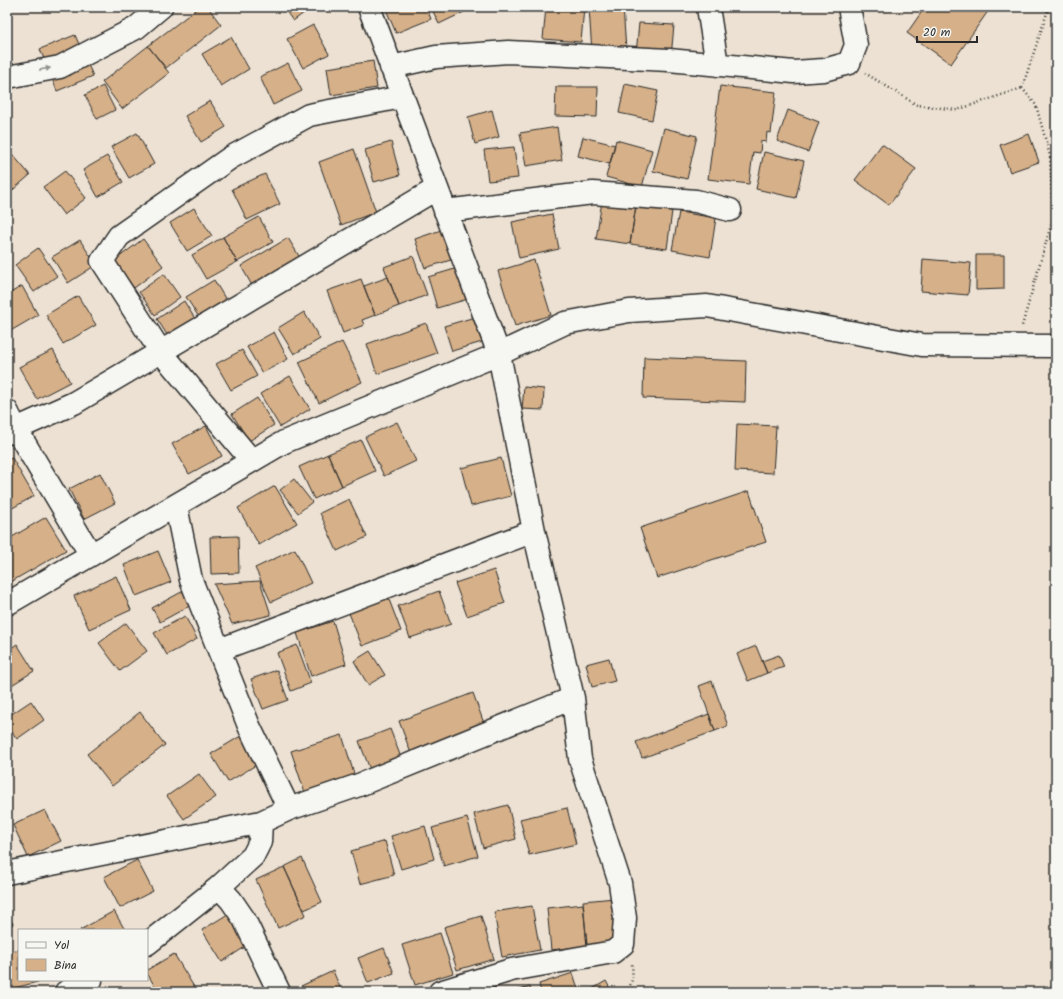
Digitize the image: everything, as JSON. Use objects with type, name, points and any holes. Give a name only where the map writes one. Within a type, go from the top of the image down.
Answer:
[{"type":"street","points":[[7,75],[13,76],[60,66],[136,28],[161,7]]},
{"type":"street","points":[[369,7],[499,354],[534,531],[573,698],[580,759],[620,883],[625,918],[623,944],[612,952],[511,970],[440,992]]},
{"type":"street","points":[[708,7],[717,65]]},
{"type":"street","points":[[391,67],[436,57],[508,52],[669,60],[794,72],[824,70],[849,63],[856,45],[849,7]]},
{"type":"street","points":[[252,461],[161,352],[102,261],[119,236],[230,158],[309,115],[402,97]]},
{"type":"street","points":[[91,555],[10,424],[74,403],[436,189]]},
{"type":"street","points":[[445,211],[593,193],[696,201],[730,210]]},
{"type":"street","points":[[7,604],[284,442],[499,354],[564,323],[628,311],[708,306],[922,345],[1056,346]]},
{"type":"street","points":[[176,506],[191,580],[249,726],[289,809]]},
{"type":"street","points":[[219,650],[534,531]]},
{"type":"street","points":[[7,873],[261,822],[289,809],[359,785],[573,698]]},
{"type":"street","points":[[148,943],[219,887],[253,856],[257,850],[261,834],[261,822]]},
{"type":"street","points":[[219,887],[231,900],[244,919],[279,992]]},
{"type":"street","points":[[66,992],[89,981]]},
{"type":"path","points":[[1022,88],[1049,7]]},
{"type":"path","points":[[849,63],[917,105],[957,110],[1022,88]]},
{"type":"path","points":[[1017,346],[1053,218],[1050,156],[1036,106],[1022,88]]},
{"type":"path","points":[[623,944],[629,953],[633,971],[630,987],[626,992]]},
{"type":"building","points":[[199,7],[208,7],[221,25],[166,68],[148,46]]},
{"type":"building","points":[[283,7],[312,7],[293,21]]},
{"type":"building","points":[[385,7],[426,7],[431,19],[396,33]]},
{"type":"building","points":[[431,7],[465,7],[466,11],[439,24]]},
{"type":"building","points":[[546,7],[584,7],[581,42],[543,39]]},
{"type":"building","points":[[623,7],[626,50],[592,52],[589,8]]},
{"type":"building","points":[[925,7],[991,7],[951,64],[907,33]]},
{"type":"building","points":[[639,23],[674,25],[671,57],[636,54]]},
{"type":"building","points":[[313,25],[329,54],[303,68],[287,39]]},
{"type":"building","points":[[75,35],[93,76],[57,91],[40,49]]},
{"type":"building","points":[[231,37],[249,69],[221,86],[202,54]]},
{"type":"building","points":[[148,46],[169,73],[122,109],[102,82]]},
{"type":"building","points":[[373,61],[377,88],[331,95],[327,68]]},
{"type":"building","points":[[288,63],[302,91],[273,105],[260,77]]},
{"type":"building","points":[[625,84],[658,91],[652,120],[619,113]]},
{"type":"building","points":[[103,86],[115,110],[97,119],[85,95]]},
{"type":"building","points":[[720,86],[776,92],[771,133],[767,132],[766,142],[761,141],[760,153],[753,152],[749,184],[708,179]]},
{"type":"building","points":[[556,87],[598,87],[597,117],[555,116]]},
{"type":"building","points":[[210,101],[226,127],[201,142],[185,116]]},
{"type":"building","points":[[492,110],[499,137],[475,144],[468,117]]},
{"type":"building","points":[[788,110],[819,122],[808,152],[777,141]]},
{"type":"building","points":[[557,127],[562,160],[526,166],[520,133]]},
{"type":"building","points":[[664,128],[697,136],[687,179],[653,171]]},
{"type":"building","points":[[137,133],[154,164],[129,178],[111,147]]},
{"type":"building","points":[[1029,134],[1039,162],[1010,172],[1000,145]]},
{"type":"building","points":[[583,137],[615,145],[610,164],[578,156]]},
{"type":"building","points":[[616,140],[652,150],[642,187],[606,177]]},
{"type":"building","points":[[391,142],[400,175],[374,182],[365,150]]},
{"type":"building","points":[[882,144],[916,169],[889,205],[855,180]]},
{"type":"building","points":[[514,147],[518,178],[488,181],[484,150]]},
{"type":"building","points":[[7,148],[30,175],[7,195]]},
{"type":"building","points":[[354,149],[376,212],[341,225],[319,162]]},
{"type":"building","points":[[764,152],[804,161],[796,198],[756,189]]},
{"type":"building","points":[[107,156],[123,182],[98,197],[83,170]]},
{"type":"building","points":[[65,171],[86,198],[64,215],[43,187]]},
{"type":"building","points":[[265,174],[280,204],[247,220],[232,189]]},
{"type":"building","points":[[602,201],[636,206],[630,244],[596,239]]},
{"type":"building","points":[[636,206],[672,211],[667,249],[630,244]]},
{"type":"building","points":[[194,208],[212,236],[187,251],[170,223]]},
{"type":"building","points":[[679,212],[716,218],[710,257],[672,250]]},
{"type":"building","points":[[552,214],[559,249],[519,258],[512,222]]},
{"type":"building","points":[[259,217],[273,242],[237,262],[223,237]]},
{"type":"building","points":[[444,229],[454,259],[425,268],[415,239]]},
{"type":"building","points":[[223,237],[237,262],[206,279],[192,255]]},
{"type":"building","points":[[288,238],[302,261],[254,289],[241,266]]},
{"type":"building","points":[[143,239],[163,266],[134,288],[114,261]]},
{"type":"building","points":[[80,240],[96,265],[68,283],[52,257]]},
{"type":"building","points":[[38,248],[57,276],[34,292],[15,265]]},
{"type":"building","points":[[976,255],[1004,255],[1004,289],[976,290]]},
{"type":"building","points":[[413,256],[427,295],[399,306],[384,267]]},
{"type":"building","points":[[923,259],[971,263],[968,295],[921,291]]},
{"type":"building","points":[[534,260],[551,315],[515,326],[498,271]]},
{"type":"building","points":[[458,268],[468,299],[437,308],[428,277]]},
{"type":"building","points":[[164,274],[180,297],[155,315],[139,292]]},
{"type":"building","points":[[388,277],[399,306],[375,315],[364,286]]},
{"type":"building","points":[[361,279],[375,315],[362,320],[364,325],[343,333],[327,291]]},
{"type":"building","points":[[214,280],[229,305],[202,322],[186,297]]},
{"type":"building","points":[[22,286],[38,315],[7,333],[7,295]]},
{"type":"building","points":[[78,296],[96,325],[63,344],[46,315]]},
{"type":"building","points":[[184,301],[200,327],[173,344],[157,319]]},
{"type":"building","points":[[304,312],[320,339],[294,354],[278,328]]},
{"type":"building","points":[[475,317],[482,342],[452,351],[444,326]]},
{"type":"building","points":[[426,323],[437,353],[377,374],[367,344]]},
{"type":"building","points":[[274,332],[288,359],[262,373],[247,347]]},
{"type":"building","points":[[342,342],[362,382],[319,403],[299,362]]},
{"type":"building","points":[[53,350],[70,382],[37,399],[19,367]]},
{"type":"building","points":[[242,350],[257,376],[231,390],[216,364]]},
{"type":"building","points":[[644,357],[746,361],[745,402],[643,398]]},
{"type":"building","points":[[290,376],[310,409],[280,427],[260,394]]},
{"type":"building","points":[[524,387],[544,389],[543,410],[522,409]]},
{"type":"building","points":[[257,398],[274,425],[249,441],[232,414]]},
{"type":"building","points":[[397,422],[416,461],[384,476],[365,437]]},
{"type":"building","points":[[737,424],[776,426],[773,473],[735,471]]},
{"type":"building","points":[[206,426],[222,456],[189,474],[172,444]]},
{"type":"building","points":[[361,440],[375,471],[342,486],[328,454]]},
{"type":"building","points":[[328,454],[342,486],[314,499],[299,467]]},
{"type":"building","points":[[12,458],[34,496],[7,511],[7,460]]},
{"type":"building","points":[[501,458],[511,496],[471,506],[461,468]]},
{"type":"building","points":[[100,473],[115,503],[84,519],[69,489]]},
{"type":"building","points":[[294,479],[312,502],[298,513],[280,490]]},
{"type":"building","points":[[275,486],[297,523],[259,545],[238,508]]},
{"type":"building","points":[[749,491],[766,542],[657,578],[640,528]]},
{"type":"building","points":[[349,499],[367,537],[337,551],[320,513]]},
{"type":"building","points":[[46,517],[66,550],[7,584],[7,540]]},
{"type":"building","points":[[238,536],[239,573],[211,574],[210,537]]},
{"type":"building","points":[[295,549],[311,583],[271,602],[255,568]]},
{"type":"building","points":[[158,551],[171,582],[136,596],[124,565]]},
{"type":"building","points":[[494,570],[505,603],[467,616],[455,583]]},
{"type":"building","points":[[116,576],[131,610],[89,629],[74,596]]},
{"type":"building","points":[[260,581],[271,615],[232,624],[214,584]]},
{"type":"building","points":[[187,589],[195,603],[160,622],[152,608]]},
{"type":"building","points":[[439,591],[451,624],[410,638],[398,606]]},
{"type":"building","points":[[388,597],[401,631],[362,646],[349,613]]},
{"type":"building","points":[[185,616],[197,639],[167,655],[154,633]]},
{"type":"building","points":[[333,621],[346,664],[311,676],[297,633]]},
{"type":"building","points":[[126,623],[147,651],[120,671],[99,643]]},
{"type":"building","points":[[17,644],[34,671],[7,688],[7,651]]},
{"type":"building","points":[[297,645],[311,683],[291,691],[277,653]]},
{"type":"building","points":[[756,646],[767,673],[748,681],[737,654]]},
{"type":"building","points":[[370,651],[385,675],[368,685],[354,661]]},
{"type":"building","points":[[779,655],[784,667],[767,673],[762,661]]},
{"type":"building","points":[[609,658],[615,681],[592,687],[586,664]]},
{"type":"building","points":[[277,670],[288,700],[263,709],[251,679]]},
{"type":"building","points":[[712,681],[728,726],[715,731],[699,686]]},
{"type":"building","points":[[473,693],[486,729],[412,756],[399,721]]},
{"type":"building","points":[[31,701],[44,720],[17,739],[7,725],[7,717]]},
{"type":"building","points":[[140,712],[165,745],[112,786],[87,754]]},
{"type":"building","points":[[709,714],[715,731],[642,758],[636,742]]},
{"type":"building","points":[[390,729],[402,760],[371,772],[359,741]]},
{"type":"building","points":[[244,734],[261,762],[228,782],[211,754]]},
{"type":"building","points":[[342,735],[355,777],[305,793],[291,751]]},
{"type":"building","points":[[199,774],[216,797],[184,819],[167,796]]},
{"type":"building","points":[[508,805],[516,839],[483,848],[474,814]]},
{"type":"building","points":[[567,808],[576,844],[529,855],[520,819]]},
{"type":"building","points":[[45,810],[61,841],[28,857],[13,825]]},
{"type":"building","points":[[467,818],[478,856],[444,866],[432,828]]},
{"type":"building","points":[[425,826],[434,859],[401,869],[391,836]]},
{"type":"building","points":[[385,841],[394,875],[360,884],[351,851]]},
{"type":"building","points":[[302,858],[322,902],[304,910],[284,867]]},
{"type":"building","points":[[137,860],[153,891],[120,908],[104,877]]},
{"type":"building","points":[[284,867],[306,915],[278,928],[256,880]]},
{"type":"building","points":[[615,898],[619,943],[587,946],[583,901]]},
{"type":"building","points":[[583,904],[587,946],[551,950],[547,908]]},
{"type":"building","points":[[532,906],[540,950],[502,957],[494,912]]},
{"type":"building","points":[[114,911],[124,929],[82,929]]},
{"type":"building","points":[[7,913],[13,924],[7,927]]},
{"type":"building","points":[[228,914],[248,945],[222,962],[202,930]]},
{"type":"building","points":[[481,916],[494,959],[457,970],[444,927]]},
{"type":"building","points":[[440,933],[453,973],[415,985],[402,945]]},
{"type":"building","points":[[384,948],[394,973],[368,983],[358,958]]},
{"type":"building","points":[[18,950],[18,981],[41,981],[7,990],[7,953]]},
{"type":"building","points":[[174,954],[194,987],[187,992],[158,992],[148,975],[148,969]]},
{"type":"building","points":[[333,971],[342,992],[303,992],[301,986]]},
{"type":"building","points":[[573,973],[579,992],[541,992],[539,984]]},
{"type":"building","points":[[606,981],[612,992],[587,992]]},
{"type":"building","points":[[530,987],[532,992],[512,992]]}]
